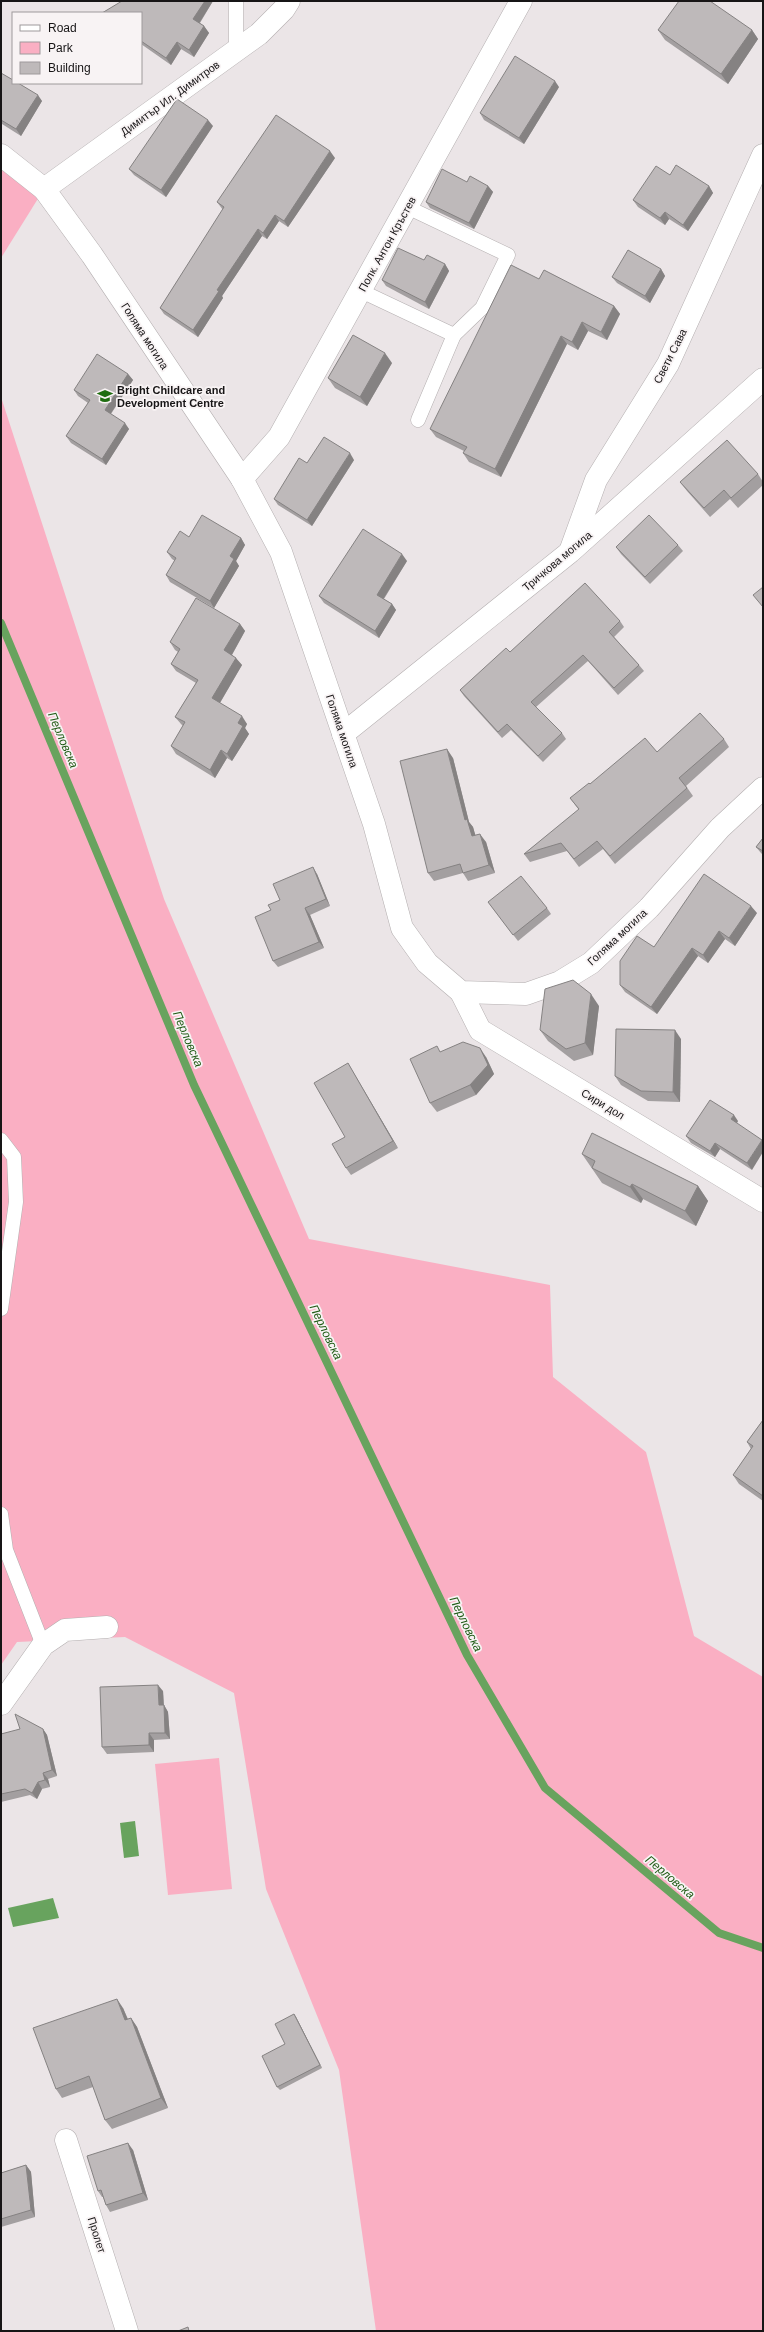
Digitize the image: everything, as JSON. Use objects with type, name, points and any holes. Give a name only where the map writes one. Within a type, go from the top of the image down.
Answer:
[{"type":"street","name":"Димитър Ил. Димитров","points":[[44,189],[259,34],[290,1]]},
{"type":"street","name":"Полк. Антон Кръстев","points":[[242,479],[279,438],[521,1]]},
{"type":"street","name":"Голяма могила","points":[[1,155],[44,189],[92,255],[242,479],[282,552],[374,824],[402,928],[427,963],[460,992],[526,994],[560,982],[591,963],[649,908],[720,828],[763,788]]},
{"type":"street","name":"Свети Сава","points":[[570,552],[596,480],[668,364],[763,155]]},
{"type":"street","name":"Тричкова могила","points":[[343,734],[570,552],[763,379]]},
{"type":"street","name":"Сири дол","points":[[460,992],[480,1030],[763,1201]]},
{"type":"street","points":[[1,1704],[43,1645],[65,1630],[107,1627]]},
{"type":"street","name":"Пролет","points":[[66,2140],[127,2331]]},
{"type":"lane","points":[[236,1],[236,51]]},
{"type":"lane","points":[[407,207],[508,255],[482,308],[454,335],[418,420]]},
{"type":"lane","points":[[361,291],[454,335]]},
{"type":"lane","points":[[1,1140],[14,1157],[16,1202],[1,1309]]},
{"type":"lane","points":[[1,1514],[6,1550],[43,1645]]},
{"type":"green space","points":[[1,155],[44,189],[1,258]]},
{"type":"green space","points":[[1,397],[164,899],[309,1239],[550,1285],[553,1377],[646,1452],[694,1636],[763,1677],[763,2331],[376,2331],[339,2070],[266,1889],[234,1693],[125,1637],[17,1642],[1,1665]]},
{"type":"green space","points":[[219,1758],[232,1889],[168,1895],[155,1764]]},
{"type":"shaded area","points":[[135,1821],[139,1856],[124,1858],[120,1823]]},
{"type":"shaded area","points":[[53,1898],[59,1918],[13,1927],[8,1908]]},
{"type":"building","points":[[122,1],[205,1],[193,19],[204,26],[189,50],[177,42],[166,58],[142,42],[142,12],[104,12]]},
{"type":"building","points":[[679,1],[710,1],[752,30],[721,74],[658,30]]},
{"type":"building","points":[[515,56],[555,81],[519,138],[480,113]]},
{"type":"building","points":[[1,73],[12,79],[12,84],[20,84],[38,95],[16,129],[1,120]]},
{"type":"building","points":[[177,99],[208,120],[161,190],[129,169]]},
{"type":"building","points":[[276,115],[330,151],[284,221],[275,215],[263,233],[258,229],[217,290],[219,291],[193,330],[160,308],[224,207],[217,202]]},
{"type":"building","points":[[676,165],[709,186],[683,225],[665,212],[660,218],[633,200],[656,166],[670,175]]},
{"type":"building","points":[[442,169],[467,182],[470,176],[488,186],[469,223],[426,202]]},
{"type":"building","points":[[398,248],[424,260],[427,255],[445,264],[425,302],[382,280]]},
{"type":"building","points":[[628,250],[661,269],[645,296],[612,277]]},
{"type":"building","points":[[511,265],[539,279],[544,270],[614,306],[601,332],[582,322],[572,342],[561,336],[495,469],[463,453],[467,447],[430,429]]},
{"type":"building","points":[[353,335],[385,353],[360,397],[328,378]]},
{"type":"building","points":[[97,354],[128,374],[105,410],[125,423],[102,459],[66,436],[90,400],[74,390]]},
{"type":"building","points":[[324,437],[350,453],[307,520],[274,499],[299,458],[307,463]]},
{"type":"building","points":[[727,440],[758,474],[731,498],[724,490],[704,508],[680,482]]},
{"type":"building","points":[[202,515],[241,538],[230,556],[234,559],[210,601],[166,575],[176,558],[167,552],[180,531],[189,537]]},
{"type":"building","points":[[649,515],[678,545],[645,577],[616,547]]},
{"type":"building","points":[[363,529],[402,554],[377,595],[392,604],[375,631],[319,596]]},
{"type":"building","points":[[585,583],[620,621],[609,632],[639,665],[614,688],[583,655],[531,702],[562,733],[538,756],[507,724],[498,732],[460,690],[506,648],[510,652]]},
{"type":"building","points":[[763,587],[763,607],[753,595]]},
{"type":"building","points":[[196,598],[240,624],[224,650],[236,658],[212,698],[242,716],[238,723],[243,726],[227,754],[221,750],[210,770],[171,746],[185,722],[175,717],[198,680],[171,664],[180,649],[170,642]]},
{"type":"building","points":[[700,713],[724,739],[679,778],[687,788],[610,856],[597,841],[574,859],[561,843],[524,854],[579,809],[570,798],[589,783],[590,784],[645,738],[657,752]]},
{"type":"building","points":[[447,749],[465,820],[467,819],[472,836],[480,834],[489,865],[463,873],[460,864],[428,873],[400,761]]},
{"type":"building","points":[[763,838],[763,851],[756,847]]},
{"type":"building","points":[[313,867],[326,899],[305,908],[319,942],[273,961],[255,917],[271,910],[268,905],[280,900],[273,884]]},
{"type":"building","points":[[704,874],[751,906],[729,938],[719,931],[703,955],[692,948],[651,1007],[620,985],[620,961],[637,936],[654,947]]},
{"type":"building","points":[[521,876],[547,908],[513,935],[488,902]]},
{"type":"building","points":[[573,980],[591,994],[585,1043],[566,1049],[540,1030],[545,989]]},
{"type":"building","points":[[616,1029],[675,1030],[673,1092],[641,1091],[615,1076]]},
{"type":"building","points":[[463,1042],[480,1048],[488,1065],[470,1085],[430,1103],[410,1059],[437,1046],[440,1052]]},
{"type":"building","points":[[348,1063],[393,1141],[346,1168],[332,1144],[345,1137],[314,1083]]},
{"type":"building","points":[[710,1100],[734,1115],[731,1119],[762,1140],[747,1163],[715,1143],[710,1151],[686,1136]]},
{"type":"building","points":[[592,1133],[698,1186],[685,1211],[632,1184],[630,1187],[592,1168],[595,1161],[582,1154]]},
{"type":"building","points":[[763,1420],[763,1496],[733,1475],[753,1446],[747,1442]]},
{"type":"building","points":[[158,1685],[159,1705],[164,1705],[165,1733],[149,1733],[149,1745],[102,1747],[100,1687]]},
{"type":"building","points":[[15,1714],[43,1729],[52,1770],[43,1773],[45,1780],[38,1782],[32,1793],[25,1789],[1,1794],[1,1734],[20,1729]]},
{"type":"building","points":[[117,1999],[125,2020],[131,2018],[161,2098],[105,2120],[89,2076],[56,2089],[33,2028]]},
{"type":"building","points":[[294,2014],[320,2065],[277,2087],[262,2056],[285,2044],[275,2024]]},
{"type":"building","points":[[128,2143],[143,2193],[106,2205],[101,2190],[98,2191],[87,2156]]},
{"type":"building","points":[[26,2165],[31,2210],[1,2219],[1,2173]]},
{"type":"building","points":[[188,2327],[189,2331],[178,2331]]},
{"type":"waterway","name":"Перловска","points":[[1,623],[194,1085],[467,1655],[545,1788],[719,1933],[763,1948]]},
{"type":"place","name":"Bright Childcare and Development Centre","points":[[105,396]]}]
